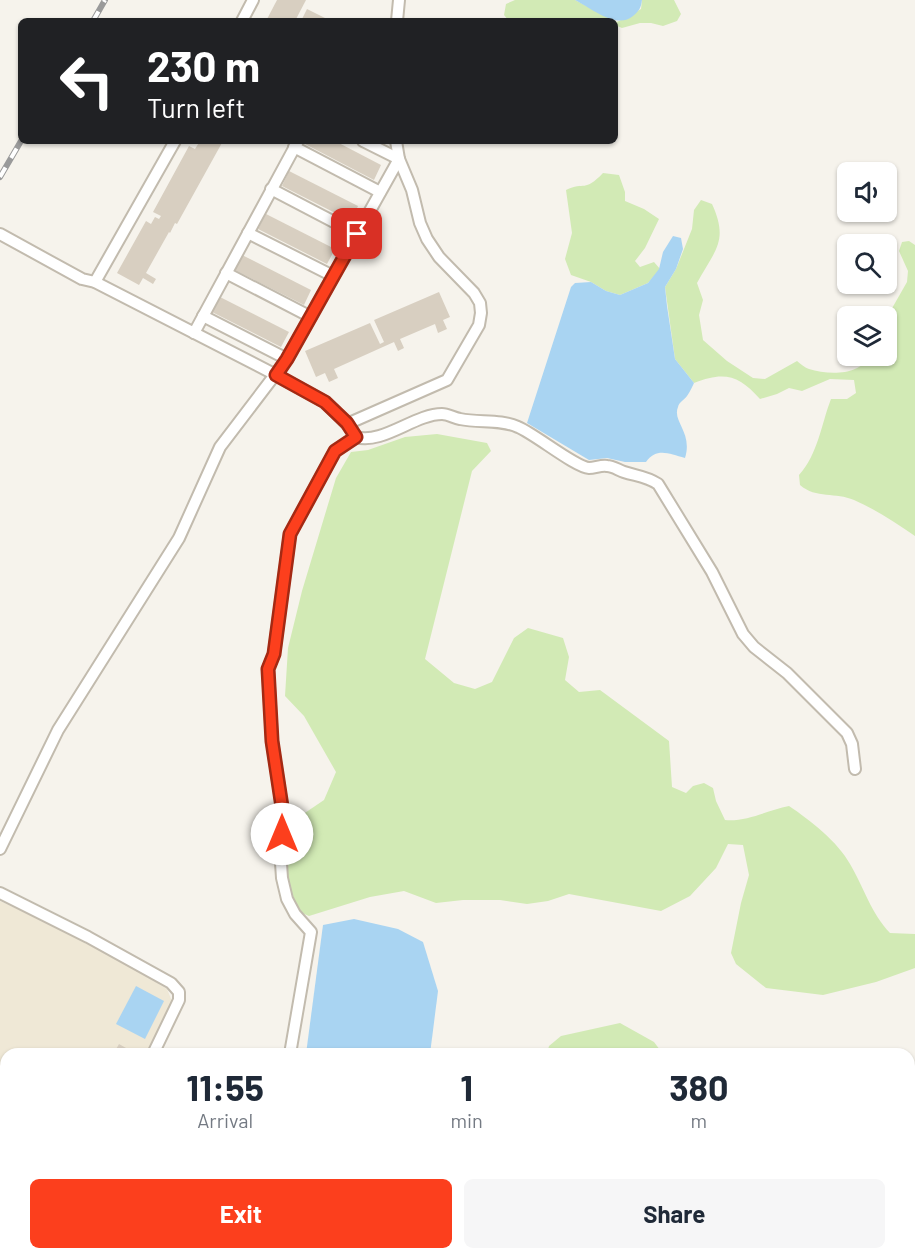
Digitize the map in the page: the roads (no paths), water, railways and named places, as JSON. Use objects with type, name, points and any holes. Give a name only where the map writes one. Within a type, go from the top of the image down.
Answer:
[{"type":"street","points":[[244,18],[253,0]]},
{"type":"street","points":[[397,18],[399,0]]},
{"type":"street","points":[[95,282],[173,144]]},
{"type":"street","points":[[194,333],[296,144],[380,192]]},
{"type":"street","points":[[369,144],[399,159]]},
{"type":"street","points":[[347,423],[447,380],[479,325],[481,314],[480,303],[474,293],[439,258],[427,239],[420,224],[412,190],[399,159],[396,144]]},
{"type":"street","points":[[0,849],[58,730],[179,538],[220,447],[287,359],[399,159]]},
{"type":"street","points":[[272,189],[357,234]]},
{"type":"street","points":[[248,233],[333,276]]},
{"type":"street","points":[[0,234],[82,279],[95,282],[325,402],[347,423],[356,437],[366,440],[416,421],[443,414],[478,422],[505,422],[519,427],[588,468],[612,466],[622,472],[650,478],[658,484],[692,538],[743,634],[787,673],[847,733],[852,744],[855,769]]},
{"type":"street","points":[[226,273],[311,317]]},
{"type":"street","points":[[203,316],[287,359]]},
{"type":"street","points":[[291,1048],[311,932],[295,914],[287,899],[282,878],[280,848],[284,820],[272,741],[268,669],[274,654],[290,534],[335,451],[356,437]]},
{"type":"street","points":[[0,893],[88,937],[171,983],[178,992],[179,1000],[156,1048]]},
{"type":"water","points":[[575,0],[642,0],[638,11],[627,20],[619,21],[618,18],[604,16]]},
{"type":"water","points":[[673,236],[681,238],[683,249],[676,269],[665,287],[667,306],[675,359],[694,383],[687,396],[679,404],[677,412],[685,434],[687,449],[685,458],[659,453],[654,454],[646,462],[625,462],[607,458],[589,460],[527,423],[571,287],[575,283],[591,282],[606,291],[620,295],[648,283],[659,269],[663,252]]},
{"type":"water","points":[[354,919],[398,929],[423,942],[438,991],[431,1048],[307,1048],[323,925]]},
{"type":"water","points":[[136,986],[164,1001],[145,1039],[116,1024]]},
{"type":"railway","points":[[95,18],[105,0]]},
{"type":"railway","points":[[0,177],[19,144]]}]
